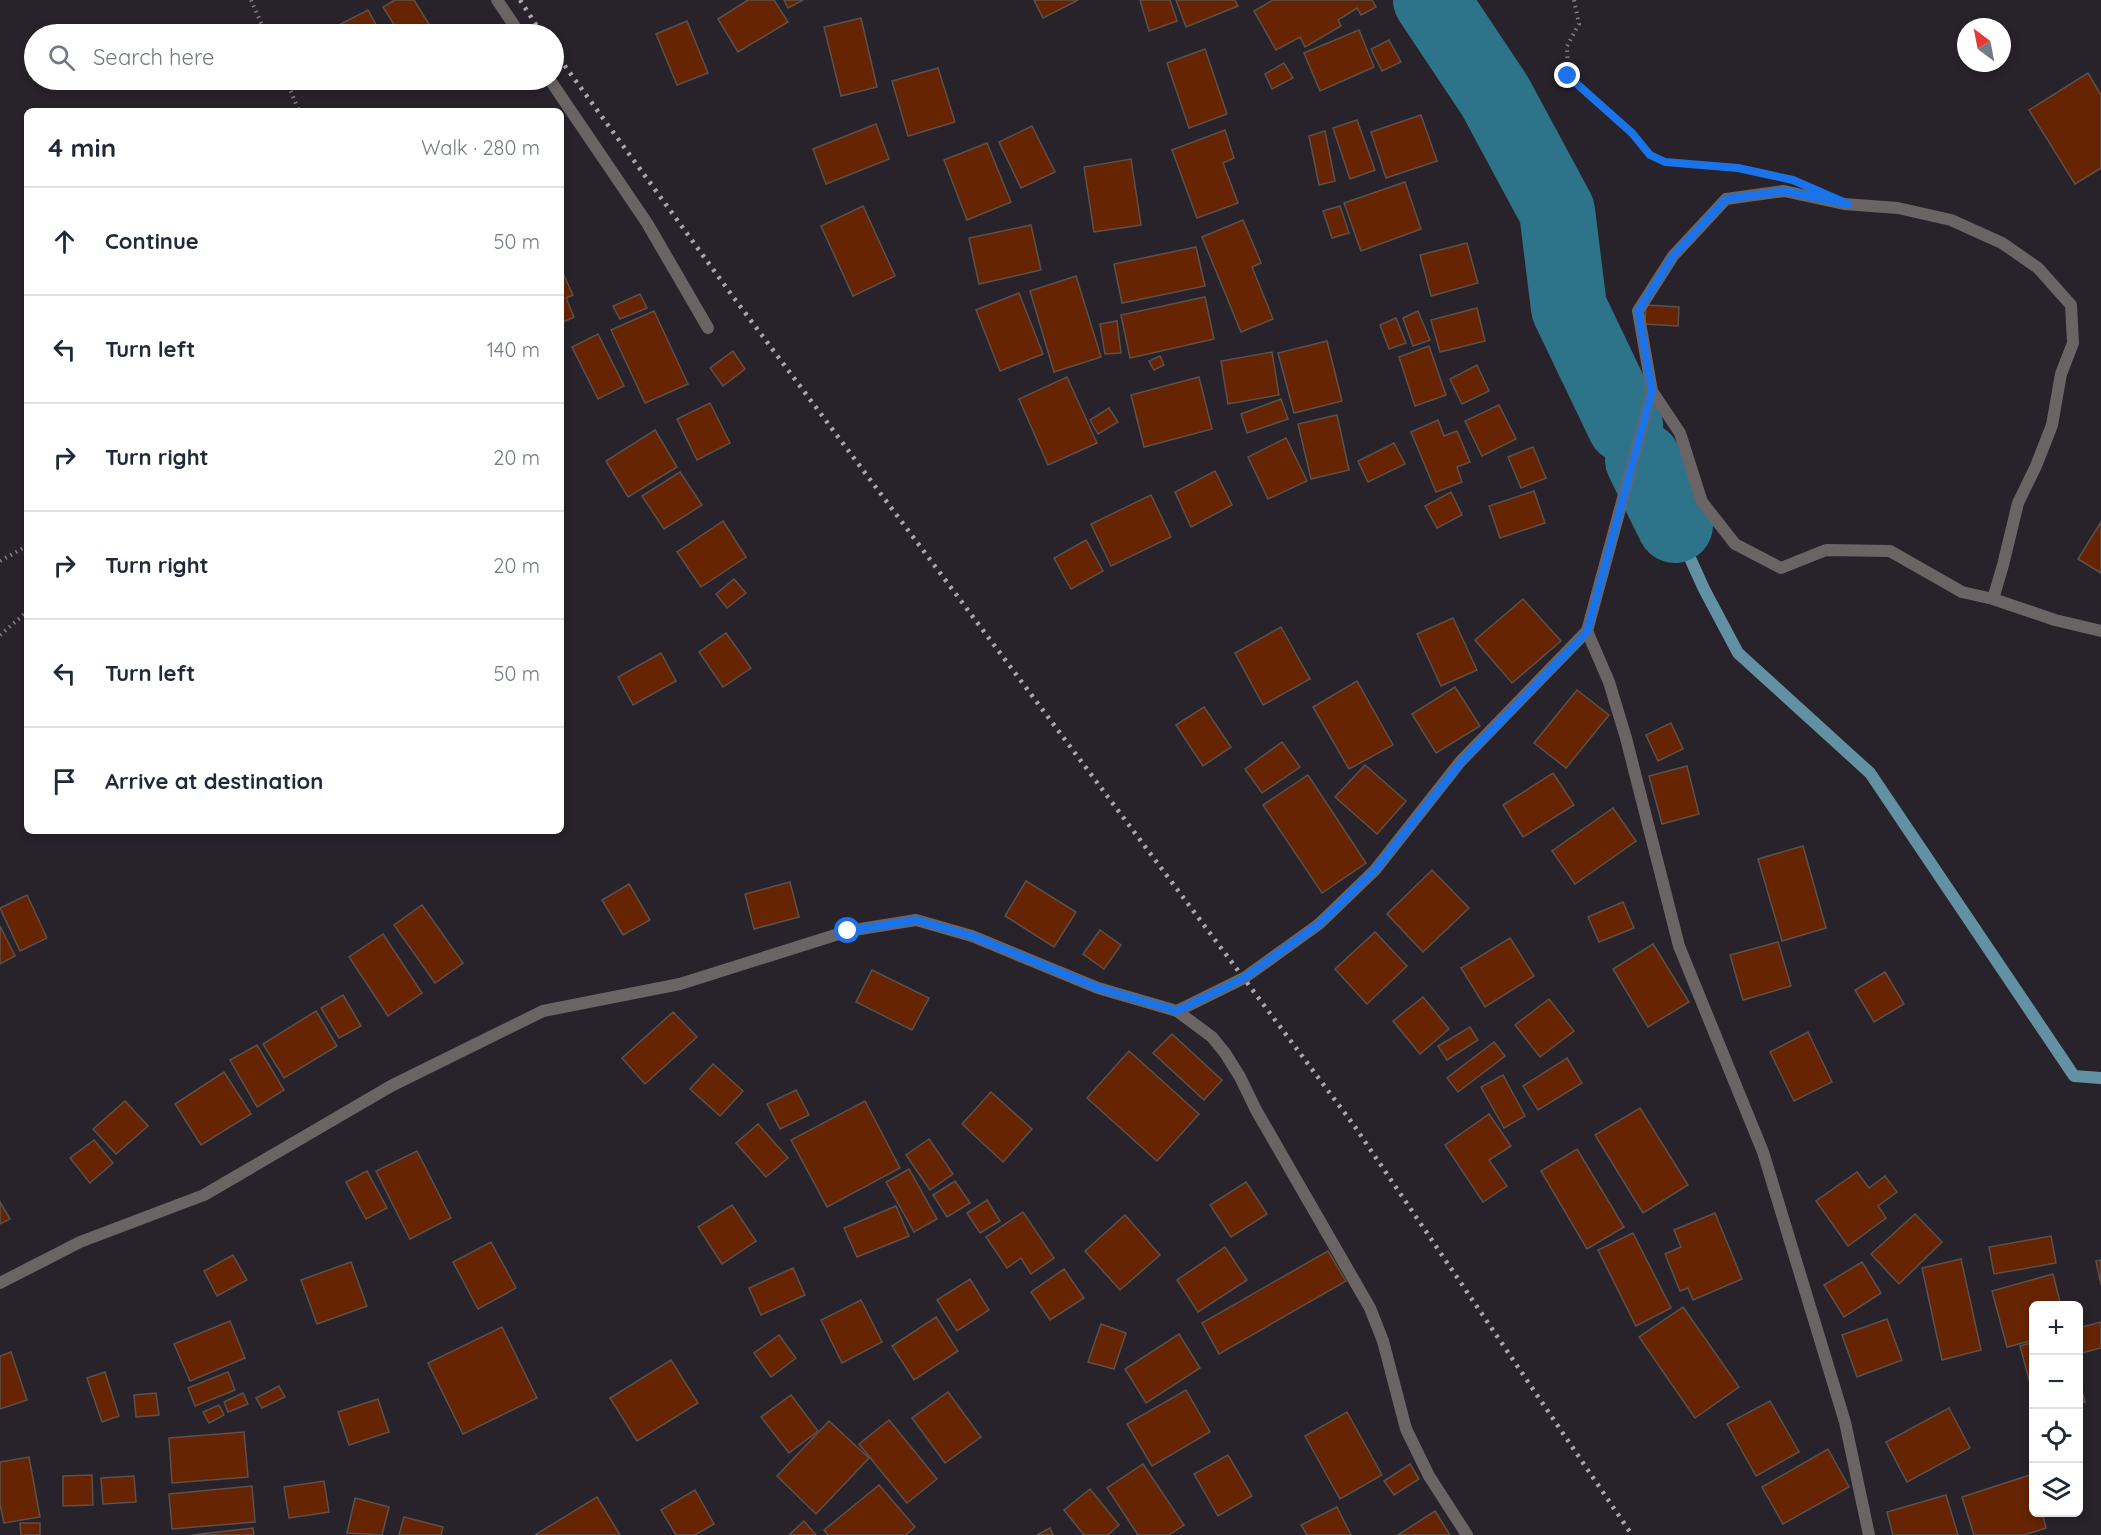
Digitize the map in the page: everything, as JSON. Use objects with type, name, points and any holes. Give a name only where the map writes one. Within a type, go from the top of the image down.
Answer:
[{"type":"street","points":[[497,0],[513,24]]},
{"type":"street","points":[[557,90],[647,223],[708,328]]},
{"type":"street","points":[[1993,600],[2018,503],[2052,425],[2061,374],[2073,343],[2071,305],[2038,268],[2002,243],[1951,220],[1898,208],[1844,204],[1784,191],[1726,199],[1673,256],[1638,311],[1652,391],[1680,433],[1702,502],[1735,544],[1781,568],[1826,550],[1890,551],[1962,592],[2055,620],[2101,631]]},
{"type":"street","points":[[1177,1011],[1244,978],[1319,924],[1375,870],[1461,762],[1587,632],[1652,391]]},
{"type":"street","points":[[1587,632],[1609,682],[1626,738],[1679,946],[1763,1152],[1845,1422],[1869,1535]]},
{"type":"street","points":[[0,1283],[80,1242],[204,1195],[391,1086],[543,1011],[680,984],[848,931],[916,920],[972,936],[1098,988],[1177,1011],[1212,1037],[1225,1053],[1370,1308],[1383,1341],[1406,1430],[1429,1476],[1467,1535]]},
{"type":"path","points":[[252,0],[262,24]]},
{"type":"path","points":[[1574,0],[1579,24],[1567,46],[1568,76],[1632,133],[1650,155],[1665,162],[1738,168]]},
{"type":"path","points":[[290,90],[298,108]]},
{"type":"path","points":[[0,561],[24,548]]},
{"type":"path","points":[[0,635],[24,615]]},
{"type":"building","points":[[395,0],[414,0],[429,24],[394,24],[383,7]]},
{"type":"building","points":[[748,0],[774,0],[788,22],[738,52],[718,19]]},
{"type":"building","points":[[784,0],[803,0],[788,8]]},
{"type":"building","points":[[1034,0],[1078,0],[1043,18]]},
{"type":"building","points":[[1140,0],[1170,0],[1177,21],[1149,31]]},
{"type":"building","points":[[1176,0],[1235,0],[1238,6],[1186,27]]},
{"type":"building","points":[[1273,0],[1372,0],[1376,7],[1361,15],[1357,8],[1338,20],[1341,26],[1305,47],[1300,37],[1276,50],[1254,11]]},
{"type":"building","points":[[368,10],[376,24],[341,24]]},
{"type":"building","points":[[861,18],[877,87],[841,96],[824,27]]},
{"type":"building","points":[[687,21],[708,73],[677,85],[656,34]]},
{"type":"building","points":[[1359,30],[1374,67],[1320,91],[1304,53]]},
{"type":"building","points":[[1389,40],[1401,62],[1382,71],[1371,49]]},
{"type":"building","points":[[1205,49],[1227,114],[1189,128],[1167,63]]},
{"type":"building","points":[[1284,63],[1293,78],[1272,89],[1265,74]]},
{"type":"building","points":[[938,68],[955,122],[908,136],[892,81]]},
{"type":"building","points":[[2088,73],[2101,95],[2101,168],[2075,184],[2029,110]]},
{"type":"building","points":[[1421,115],[1437,161],[1386,178],[1371,132]]},
{"type":"building","points":[[1357,120],[1375,170],[1350,179],[1333,128]]},
{"type":"building","points":[[876,124],[889,159],[826,184],[813,149]]},
{"type":"building","points":[[1032,126],[1055,172],[1021,188],[999,142]]},
{"type":"building","points":[[1225,130],[1234,158],[1223,163],[1238,203],[1197,218],[1172,150]]},
{"type":"building","points":[[1325,131],[1335,181],[1319,185],[1309,136]]},
{"type":"building","points":[[987,143],[1011,202],[967,220],[944,160]]},
{"type":"building","points":[[1131,159],[1141,225],[1094,232],[1084,167]]},
{"type":"building","points":[[1405,182],[1421,229],[1361,251],[1344,203]]},
{"type":"building","points":[[863,206],[895,276],[853,296],[821,226]]},
{"type":"building","points":[[1340,206],[1349,233],[1332,238],[1323,211]]},
{"type":"building","points":[[1243,220],[1261,263],[1252,267],[1273,319],[1241,332],[1202,237]]},
{"type":"building","points":[[1031,225],[1041,270],[979,284],[969,238]]},
{"type":"building","points":[[1467,243],[1478,283],[1431,296],[1420,255]]},
{"type":"building","points":[[1196,247],[1205,286],[1122,303],[1114,264]]},
{"type":"building","points":[[564,276],[573,295],[566,298],[574,317],[564,322]]},
{"type":"building","points":[[1076,276],[1101,357],[1054,372],[1030,291]]},
{"type":"building","points":[[1019,293],[1043,354],[1000,371],[976,310]]},
{"type":"building","points":[[640,294],[647,308],[620,319],[613,306]]},
{"type":"building","points":[[1205,297],[1214,339],[1130,358],[1121,315]]},
{"type":"building","points":[[1646,305],[1679,307],[1678,326],[1645,324]]},
{"type":"building","points":[[1477,308],[1485,341],[1440,352],[1431,320]]},
{"type":"building","points":[[654,311],[688,384],[645,403],[611,330]]},
{"type":"building","points":[[1418,311],[1430,340],[1413,346],[1403,318]]},
{"type":"building","points":[[1396,318],[1406,343],[1389,349],[1380,325]]},
{"type":"building","points":[[1117,321],[1121,353],[1105,354],[1100,324]]},
{"type":"building","points":[[598,334],[624,386],[598,399],[572,347]]},
{"type":"building","points":[[1327,341],[1342,401],[1294,413],[1278,353]]},
{"type":"building","points":[[1429,346],[1446,395],[1415,406],[1399,357]]},
{"type":"building","points":[[733,351],[745,369],[723,386],[710,368]]},
{"type":"building","points":[[1272,352],[1279,395],[1228,404],[1221,361]]},
{"type":"building","points":[[1160,356],[1164,365],[1154,370],[1149,361]]},
{"type":"building","points":[[1477,365],[1489,391],[1462,404],[1450,379]]},
{"type":"building","points":[[1067,377],[1097,443],[1048,465],[1019,399]]},
{"type":"building","points":[[1199,377],[1212,429],[1144,447],[1131,395]]},
{"type":"building","points":[[1281,399],[1288,419],[1247,433],[1241,414]]},
{"type":"building","points":[[710,403],[730,443],[697,460],[677,419]]},
{"type":"building","points":[[1499,405],[1516,439],[1482,456],[1465,421]]},
{"type":"building","points":[[1109,408],[1118,422],[1098,434],[1090,420]]},
{"type":"building","points":[[1337,415],[1349,470],[1311,479],[1298,424]]},
{"type":"building","points":[[1438,420],[1444,436],[1457,431],[1470,462],[1457,467],[1462,482],[1436,492],[1411,432]]},
{"type":"building","points":[[655,430],[677,467],[628,497],[606,461]]},
{"type":"building","points":[[1286,438],[1307,481],[1268,499],[1248,457]]},
{"type":"building","points":[[1394,443],[1405,464],[1368,482],[1358,461]]},
{"type":"building","points":[[1533,447],[1546,478],[1521,488],[1508,457]]},
{"type":"building","points":[[1215,471],[1232,505],[1191,527],[1175,492]]},
{"type":"building","points":[[680,472],[702,505],[664,529],[642,496]]},
{"type":"building","points":[[1534,491],[1545,523],[1500,538],[1489,506]]},
{"type":"building","points":[[1451,492],[1462,515],[1437,528],[1425,506]]},
{"type":"building","points":[[1151,495],[1171,537],[1111,566],[1091,524]]},
{"type":"building","points":[[723,521],[746,557],[701,587],[677,552]]},
{"type":"building","points":[[2101,522],[2101,573],[2078,559]]},
{"type":"building","points":[[1086,540],[1103,571],[1071,589],[1054,558]]},
{"type":"building","points":[[734,579],[746,593],[727,608],[716,594]]},
{"type":"building","points":[[1523,599],[1561,641],[1512,683],[1475,640]]},
{"type":"building","points":[[1453,618],[1477,670],[1441,686],[1417,634]]},
{"type":"building","points":[[1281,627],[1310,679],[1263,705],[1235,653]]},
{"type":"building","points":[[726,633],[751,668],[723,687],[699,652]]},
{"type":"building","points":[[661,653],[676,681],[633,705],[618,677]]},
{"type":"building","points":[[1357,681],[1393,745],[1349,769],[1313,707]]},
{"type":"building","points":[[1455,687],[1480,726],[1436,753],[1412,714]]},
{"type":"building","points":[[1577,690],[1609,715],[1566,768],[1534,743]]},
{"type":"building","points":[[1204,707],[1231,747],[1203,766],[1176,725]]},
{"type":"building","points":[[1671,723],[1683,749],[1658,761],[1646,735]]},
{"type":"building","points":[[1282,742],[1300,767],[1262,793],[1245,769]]},
{"type":"building","points":[[1365,765],[1406,801],[1377,834],[1335,797]]},
{"type":"building","points":[[1687,766],[1699,814],[1662,824],[1649,776]]},
{"type":"building","points":[[1553,773],[1574,805],[1523,837],[1503,805]]},
{"type":"building","points":[[1308,775],[1366,863],[1322,893],[1263,805]]},
{"type":"building","points":[[1613,808],[1636,841],[1575,884],[1552,851]]},
{"type":"building","points":[[1803,846],[1826,928],[1782,941],[1758,859]]},
{"type":"building","points":[[1432,870],[1469,908],[1423,952],[1387,914]]},
{"type":"building","points":[[1026,881],[1076,912],[1054,947],[1005,916]]},
{"type":"building","points":[[790,882],[799,917],[754,929],[745,894]]},
{"type":"building","points":[[629,884],[650,920],[623,935],[602,900]]},
{"type":"building","points":[[27,895],[47,938],[20,951],[0,908]]},
{"type":"building","points":[[1623,902],[1634,928],[1599,942],[1588,917]]},
{"type":"building","points":[[422,905],[463,963],[435,983],[394,925]]},
{"type":"building","points":[[0,926],[15,956],[0,964]]},
{"type":"building","points":[[1100,930],[1121,945],[1104,969],[1083,954]]},
{"type":"building","points":[[1375,932],[1407,966],[1367,1004],[1335,969]]},
{"type":"building","points":[[383,934],[422,993],[388,1016],[349,957]]},
{"type":"building","points":[[1510,938],[1534,976],[1485,1007],[1461,968]]},
{"type":"building","points":[[1778,942],[1791,986],[1743,1000],[1730,955]]},
{"type":"building","points":[[1653,944],[1689,1002],[1648,1027],[1613,969]]},
{"type":"building","points":[[872,970],[929,998],[912,1030],[856,1002]]},
{"type":"building","points":[[1885,972],[1904,1004],[1874,1022],[1855,990]]},
{"type":"building","points":[[343,995],[361,1026],[339,1038],[321,1008]]},
{"type":"building","points":[[1423,997],[1449,1029],[1420,1054],[1393,1021]]},
{"type":"building","points":[[1549,999],[1574,1031],[1540,1057],[1515,1025]]},
{"type":"building","points":[[316,1011],[337,1046],[284,1078],[263,1044]]},
{"type":"building","points":[[673,1012],[697,1037],[645,1084],[622,1058]]},
{"type":"building","points":[[1470,1027],[1478,1040],[1447,1060],[1438,1046]]},
{"type":"building","points":[[1808,1032],[1832,1082],[1794,1101],[1770,1052]]},
{"type":"building","points":[[1172,1034],[1222,1080],[1204,1100],[1153,1053]]},
{"type":"building","points":[[1494,1042],[1505,1056],[1458,1092],[1447,1078]]},
{"type":"building","points":[[257,1045],[284,1090],[257,1107],[230,1060]]},
{"type":"building","points":[[1129,1051],[1199,1114],[1157,1161],[1087,1098]]},
{"type":"building","points":[[1567,1058],[1582,1083],[1538,1110],[1523,1086]]},
{"type":"building","points":[[713,1064],[743,1091],[720,1116],[690,1089]]},
{"type":"building","points":[[224,1072],[251,1114],[201,1145],[175,1104]]},
{"type":"building","points":[[1503,1075],[1525,1116],[1504,1128],[1481,1087]]},
{"type":"building","points":[[796,1090],[809,1115],[780,1129],[767,1104]]},
{"type":"building","points":[[991,1092],[1032,1129],[1003,1162],[962,1124]]},
{"type":"building","points":[[125,1101],[148,1126],[116,1154],[93,1129]]},
{"type":"building","points":[[865,1101],[900,1168],[827,1207],[791,1140]]},
{"type":"building","points":[[1640,1108],[1688,1185],[1643,1213],[1595,1135]]},
{"type":"building","points":[[1489,1114],[1511,1146],[1489,1160],[1507,1186],[1483,1202],[1445,1145]]},
{"type":"building","points":[[758,1124],[788,1158],[766,1177],[736,1143]]},
{"type":"building","points":[[929,1139],[953,1174],[930,1190],[906,1155]]},
{"type":"building","points":[[94,1140],[113,1163],[90,1183],[70,1158]]},
{"type":"building","points":[[1577,1149],[1624,1227],[1587,1249],[1541,1171]]},
{"type":"building","points":[[417,1151],[451,1218],[410,1239],[376,1171]]},
{"type":"building","points":[[909,1169],[937,1219],[914,1232],[886,1182]]},
{"type":"building","points":[[367,1171],[387,1208],[366,1219],[346,1182]]},
{"type":"building","points":[[1857,1172],[1869,1188],[1885,1176],[1897,1192],[1878,1206],[1886,1218],[1848,1246],[1816,1201]]},
{"type":"building","points":[[955,1181],[970,1203],[947,1217],[933,1195]]},
{"type":"building","points":[[1246,1182],[1267,1214],[1231,1237],[1210,1205]]},
{"type":"building","points":[[987,1200],[1000,1221],[980,1233],[967,1213]]},
{"type":"building","points":[[0,1202],[10,1219],[0,1224]]},
{"type":"building","points":[[732,1205],[756,1241],[722,1264],[698,1227]]},
{"type":"building","points":[[896,1206],[909,1236],[857,1257],[844,1228]]},
{"type":"building","points":[[1023,1212],[1054,1258],[1031,1274],[1021,1258],[1007,1268],[986,1237]]},
{"type":"building","points":[[1715,1213],[1742,1279],[1693,1300],[1688,1288],[1680,1291],[1665,1254],[1681,1247],[1674,1230]]},
{"type":"building","points":[[1915,1214],[1942,1242],[1899,1284],[1871,1254]]},
{"type":"building","points":[[1125,1215],[1160,1255],[1120,1290],[1085,1251]]},
{"type":"building","points":[[1633,1233],[1671,1308],[1636,1326],[1598,1250]]},
{"type":"building","points":[[2051,1236],[2056,1263],[1994,1274],[1989,1247]]},
{"type":"building","points":[[491,1242],[516,1288],[478,1309],[453,1262]]},
{"type":"building","points":[[1225,1247],[1247,1280],[1198,1312],[1177,1280]]},
{"type":"building","points":[[1328,1251],[1346,1281],[1219,1354],[1202,1323]]},
{"type":"building","points":[[233,1255],[247,1280],[217,1296],[204,1271]]},
{"type":"building","points":[[1961,1259],[1981,1350],[1942,1360],[1922,1268]]},
{"type":"building","points":[[2101,1260],[2101,1285],[2096,1261]]},
{"type":"building","points":[[351,1262],[367,1306],[317,1324],[301,1280]]},
{"type":"building","points":[[1862,1262],[1881,1293],[1844,1317],[1824,1285]]},
{"type":"building","points":[[793,1268],[805,1295],[761,1315],[749,1288]]},
{"type":"building","points":[[1064,1269],[1084,1298],[1050,1320],[1031,1292]]},
{"type":"building","points":[[2053,1274],[2060,1301],[2029,1301],[2029,1341],[2007,1347],[1992,1291]]},
{"type":"building","points":[[970,1279],[989,1310],[957,1331],[937,1300]]},
{"type":"building","points":[[861,1300],[882,1342],[842,1363],[821,1320]]},
{"type":"building","points":[[1683,1307],[1739,1387],[1695,1418],[1639,1337]]},
{"type":"building","points":[[936,1317],[958,1351],[914,1380],[892,1346]]},
{"type":"building","points":[[1887,1319],[1902,1360],[1857,1377],[1842,1335]]},
{"type":"building","points":[[230,1321],[245,1358],[190,1381],[174,1344]]},
{"type":"building","points":[[2101,1322],[2101,1348],[2083,1353],[2083,1327]]},
{"type":"building","points":[[1101,1324],[1126,1333],[1114,1369],[1088,1362]]},
{"type":"building","points":[[502,1327],[537,1398],[463,1434],[428,1363]]},
{"type":"building","points":[[1179,1334],[1200,1368],[1146,1403],[1125,1369]]},
{"type":"building","points":[[779,1335],[796,1358],[771,1377],[754,1353]]},
{"type":"building","points":[[2029,1343],[2029,1379],[2020,1346]]},
{"type":"building","points":[[11,1352],[27,1400],[0,1409],[0,1356]]},
{"type":"building","points":[[671,1360],[698,1403],[637,1441],[610,1398]]},
{"type":"building","points":[[105,1372],[119,1416],[102,1422],[87,1378]]},
{"type":"building","points":[[228,1372],[235,1390],[195,1406],[188,1388]]},
{"type":"building","points":[[279,1386],[285,1397],[262,1408],[256,1398]]},
{"type":"building","points":[[1186,1390],[1210,1432],[1152,1466],[1127,1424]]},
{"type":"building","points":[[948,1392],[981,1437],[945,1463],[912,1418]]},
{"type":"building","points":[[156,1393],[159,1415],[136,1417],[134,1395]]},
{"type":"building","points":[[243,1393],[248,1404],[228,1412],[224,1402]]},
{"type":"building","points":[[791,1395],[818,1431],[789,1453],[761,1417]]},
{"type":"building","points":[[378,1399],[389,1432],[349,1445],[338,1412]]},
{"type":"building","points":[[1770,1401],[1799,1452],[1756,1476],[1727,1424]]},
{"type":"building","points":[[219,1405],[224,1415],[209,1423],[203,1412]]},
{"type":"building","points":[[1949,1408],[1970,1448],[1907,1482],[1886,1442]]},
{"type":"building","points":[[1347,1412],[1382,1475],[1340,1499],[1305,1436]]},
{"type":"building","points":[[889,1420],[937,1479],[907,1503],[859,1444]]},
{"type":"building","points":[[829,1421],[869,1458],[816,1514],[777,1476]]},
{"type":"building","points":[[244,1432],[248,1477],[172,1483],[169,1438]]},
{"type":"building","points":[[1828,1449],[1849,1487],[1783,1524],[1762,1487]]},
{"type":"building","points":[[1228,1455],[1252,1496],[1218,1516],[1194,1474]]},
{"type":"building","points":[[29,1457],[40,1517],[4,1523],[0,1504],[0,1462]]},
{"type":"building","points":[[1143,1464],[1184,1525],[1169,1535],[1138,1535],[1107,1488]]},
{"type":"building","points":[[1410,1464],[1419,1479],[1394,1495],[1384,1481]]},
{"type":"building","points":[[92,1475],[93,1505],[63,1506],[63,1476]]},
{"type":"building","points":[[2029,1475],[2029,1517],[2043,1517],[2046,1528],[2024,1535],[1974,1535],[1962,1497]]},
{"type":"building","points":[[134,1476],[136,1502],[103,1504],[101,1478]]},
{"type":"building","points":[[324,1481],[329,1512],[289,1518],[284,1487]]},
{"type":"building","points":[[879,1485],[915,1527],[906,1535],[828,1535],[824,1530]]},
{"type":"building","points":[[252,1486],[255,1522],[172,1529],[169,1494]]},
{"type":"building","points":[[1090,1489],[1119,1525],[1108,1535],[1084,1535],[1064,1510]]},
{"type":"building","points":[[695,1490],[714,1524],[695,1535],[676,1535],[661,1510]]},
{"type":"building","points":[[1946,1495],[1958,1535],[1893,1535],[1887,1512]]},
{"type":"building","points":[[597,1497],[620,1535],[535,1535]]},
{"type":"building","points":[[355,1498],[389,1507],[382,1535],[347,1533]]},
{"type":"building","points":[[1337,1507],[1351,1535],[1307,1535],[1301,1525]]},
{"type":"building","points":[[1435,1511],[1450,1535],[1398,1535]]},
{"type":"building","points":[[404,1517],[443,1527],[441,1535],[399,1535]]},
{"type":"building","points":[[804,1521],[816,1535],[789,1535]]},
{"type":"building","points":[[20,1523],[40,1523],[40,1535],[21,1535]]},
{"type":"building","points":[[253,1528],[254,1535],[192,1535]]},
{"type":"building","points":[[1050,1528],[1053,1535],[1037,1535]]},
{"type":"waterway","points":[[1431,0],[1495,96],[1557,211],[1569,308],[1625,425]]},
{"type":"waterway","points":[[1643,460],[1675,525]]},
{"type":"waterway","points":[[1675,525],[1704,589],[1738,653],[1870,773],[2074,1076],[2101,1078]]},
{"type":"railway","points":[[520,0],[536,24]]},
{"type":"railway","points":[[564,65],[734,298],[1353,1124],[1632,1535]]},
{"type":"route","points":[[848,931],[916,920],[972,936],[1098,988],[1177,1011],[1244,978],[1319,924],[1375,870],[1461,762],[1587,632],[1652,391],[1638,311],[1673,256],[1726,199],[1784,191],[1848,204],[1793,180],[1738,168],[1665,162],[1650,155],[1632,133],[1568,76]]}]
